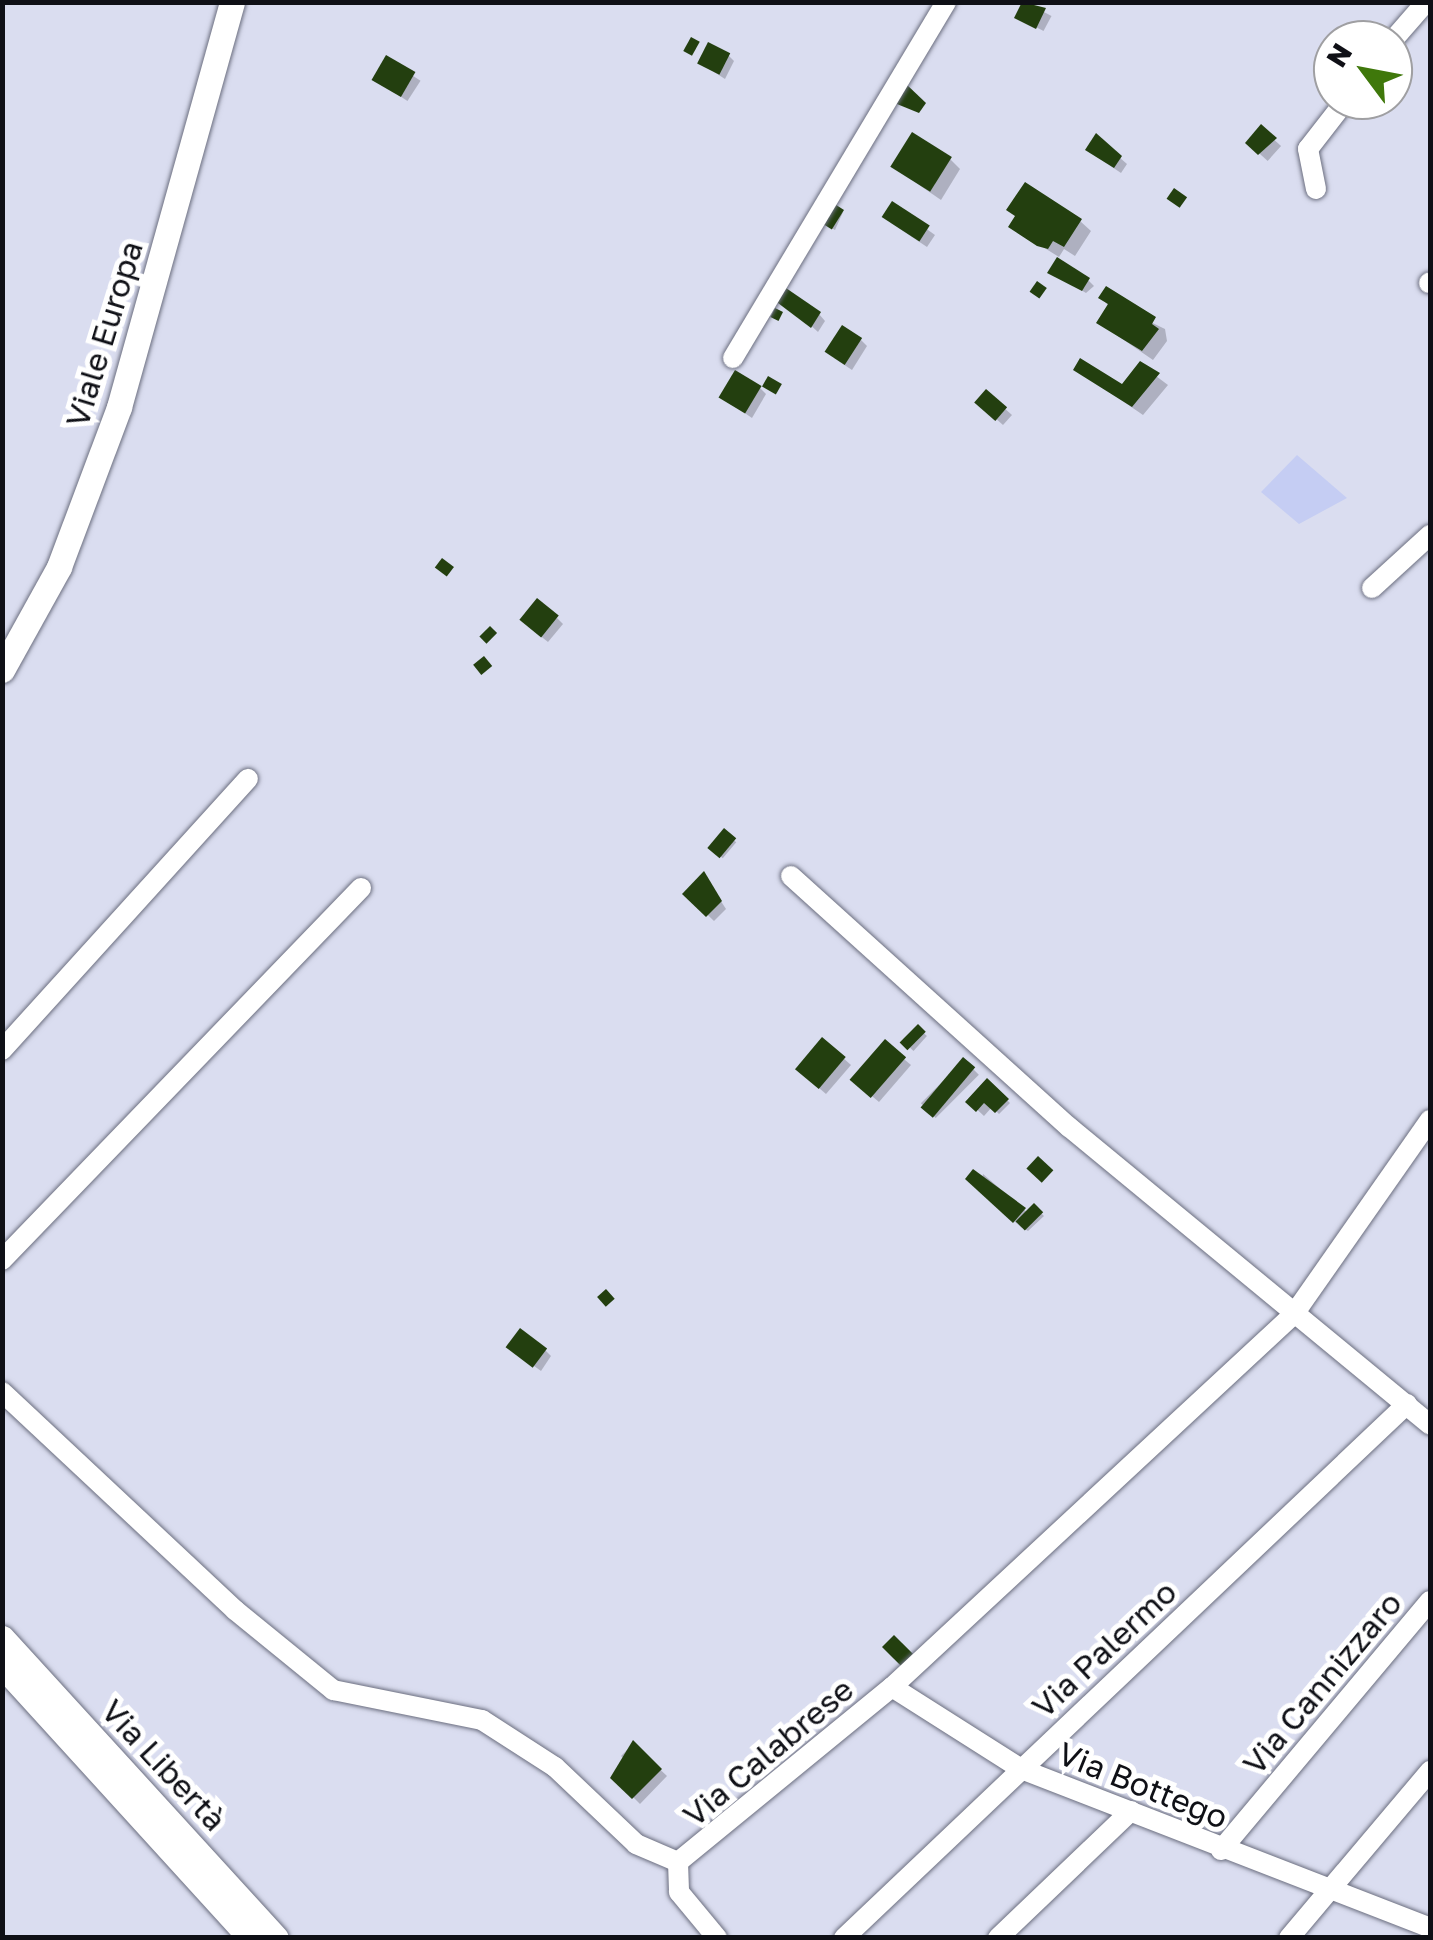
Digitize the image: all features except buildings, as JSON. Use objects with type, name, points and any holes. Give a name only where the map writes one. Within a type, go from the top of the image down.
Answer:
[{"type":"street","name":"Viale Europa","points":[[2,670],[59,567],[119,406],[232,2]]},
{"type":"street","points":[[733,358],[946,2]]},
{"type":"street","points":[[1316,189],[1308,149],[1330,120]]},
{"type":"street","points":[[1372,588],[1430,535]]},
{"type":"street","points":[[2,1050],[248,779]]},
{"type":"street","points":[[791,876],[1069,1126],[1430,1424]]},
{"type":"street","points":[[2,1260],[361,888]]},
{"type":"street","name":"Via Calabrese","points":[[2,1392],[236,1610],[334,1690],[482,1720],[555,1766],[636,1844],[678,1862],[892,1687],[1294,1314],[1429,1124]]},
{"type":"street","name":"Via Palermo","points":[[844,1938],[1407,1404]]},
{"type":"street","name":"Via Cannizzaro","points":[[1221,1850],[1430,1601]]},
{"type":"street","name":"Via Libertà","points":[[2,1638],[246,1922]]},
{"type":"street","name":"Via Libertà","points":[[2,1665],[246,1922],[276,1938]]},
{"type":"street","name":"Via Bottego","points":[[892,1687],[1021,1768],[1221,1850],[1430,1928]]},
{"type":"street","points":[[1289,1938],[1430,1771]]},
{"type":"street","points":[[998,1938],[1131,1812]]},
{"type":"street","points":[[678,1862],[679,1892],[716,1938]]},
{"type":"shaded area","points":[[1297,455],[1347,498],[1299,524],[1261,492]]}]
